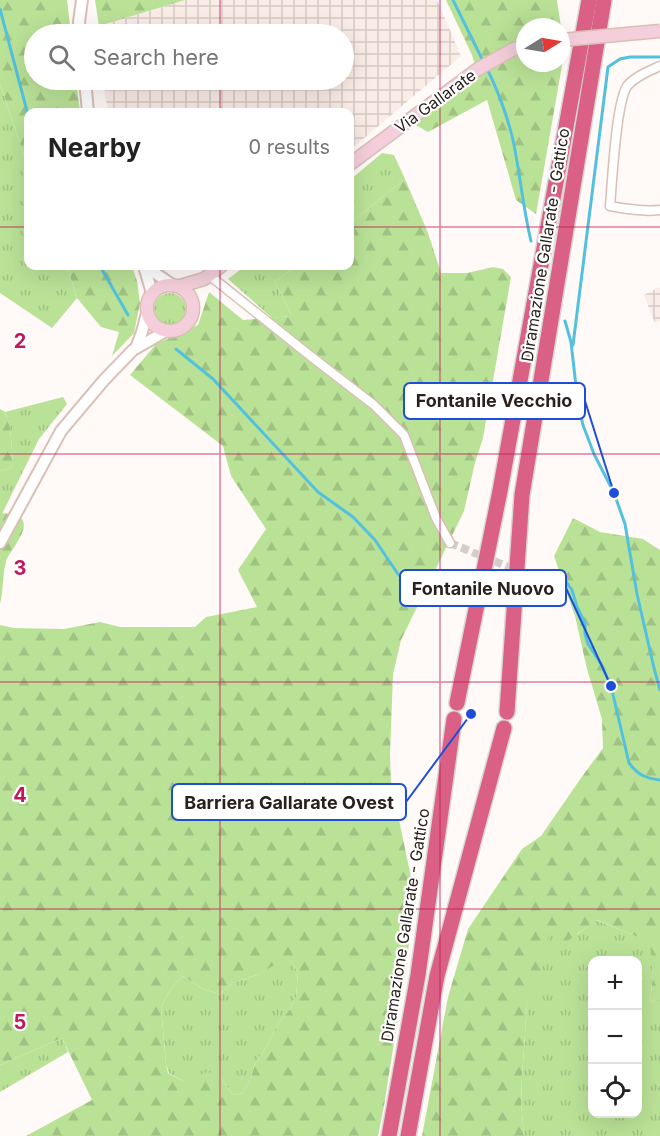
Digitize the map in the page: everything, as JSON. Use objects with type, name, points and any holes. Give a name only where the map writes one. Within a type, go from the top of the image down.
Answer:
[{"type":"highway","name":"Diramazione Gallarate - Gattico","points":[[457,703],[500,490],[589,0]]},
{"type":"highway","name":"Diramazione Gallarate - Gattico","points":[[507,712],[522,495],[604,0]]},
{"type":"highway","name":"Diramazione Gallarate - Gattico","points":[[389,1136],[418,975],[454,719]]},
{"type":"highway","points":[[408,1136],[437,976],[504,728]]},
{"type":"main road","points":[[570,39],[660,31]]},
{"type":"main road","name":"Via Gallarate","points":[[354,161],[478,69],[516,48]]},
{"type":"main road","points":[[207,277],[193,315],[185,326],[166,331],[154,325],[147,313],[152,293],[164,285],[176,285],[207,277],[216,270]]},
{"type":"main road","points":[[176,285],[188,292],[194,308]]},
{"type":"street","points":[[79,24],[82,0]]},
{"type":"street","points":[[660,66],[638,76],[622,94],[610,206],[660,210]]},
{"type":"street","points":[[86,90],[88,108]]},
{"type":"street","points":[[145,270],[152,293]]},
{"type":"street","points":[[152,270],[176,285]]},
{"type":"street","points":[[207,277],[374,405],[405,435],[436,518],[450,543]]},
{"type":"street","points":[[136,348],[147,313]]},
{"type":"street","points":[[0,543],[61,431],[104,380],[136,348],[166,331]]},
{"type":"shaded area","points":[[185,0],[437,0],[461,56],[354,147],[354,108],[108,108],[105,90],[354,90],[354,24],[106,24]]},
{"type":"shaded area","points":[[660,287],[660,321],[655,323],[644,295]]},
{"type":"green space","points":[[0,0],[67,0],[70,24],[24,24],[24,90],[77,90],[80,108],[24,108],[24,156],[0,84]]},
{"type":"green space","points":[[95,0],[185,0],[106,24],[99,24]]},
{"type":"green space","points":[[446,0],[557,0],[560,18],[516,18],[516,72],[561,72],[536,214],[516,200],[487,100],[428,132],[414,124],[479,78],[472,55]]},
{"type":"green space","points":[[0,84],[24,156],[24,270],[68,270],[77,298],[52,328],[0,293]]},
{"type":"green space","points":[[382,153],[394,155],[405,179],[354,220],[354,177]]},
{"type":"green space","points":[[405,179],[428,233],[441,273],[467,273],[493,267],[503,269],[511,277],[483,438],[464,511],[401,640],[393,674],[391,782],[411,877],[413,911],[378,1136],[26,1136],[92,1100],[62,1038],[0,1065],[0,625],[14,628],[64,629],[100,622],[120,627],[195,627],[206,617],[257,607],[238,570],[266,529],[231,476],[223,446],[130,375],[156,344],[198,325],[209,292],[243,320],[292,316],[275,282],[291,270],[354,270],[354,220]],"holes":[[[282,960],[292,963],[298,972],[296,997],[255,1063],[251,1078],[243,1093],[233,1095],[221,1078],[208,1072],[183,1081],[168,1073],[161,1007],[171,988],[183,976],[203,989],[220,994],[232,983],[260,974]]]},
{"type":"green space","points":[[68,270],[133,270],[140,303],[134,333],[112,356],[119,332],[101,327],[77,298]]},
{"type":"green space","points":[[240,270],[291,270],[275,282],[292,316],[272,318],[228,279]]},
{"type":"green space","points":[[170,293],[181,298],[186,309],[181,320],[170,325],[159,320],[154,309],[159,298]]},
{"type":"green space","points":[[63,397],[67,404],[39,439],[2,514],[0,513],[0,471],[11,468],[13,463],[10,427],[5,412]]},
{"type":"green space","points":[[0,409],[5,412],[10,427],[13,463],[11,468],[0,471]]},
{"type":"green space","points":[[0,513],[14,514],[24,523],[23,530],[6,562],[0,604]]},
{"type":"green space","points":[[573,518],[600,532],[643,539],[660,550],[660,999],[650,1002],[653,975],[650,942],[597,920],[563,944],[549,929],[544,963],[527,1005],[521,1102],[524,1136],[422,1136],[448,997],[468,929],[522,849],[541,836],[603,748],[602,719],[587,669],[575,616],[554,556]]},
{"type":"green space","points":[[596,920],[651,942],[653,975],[650,1002],[660,999],[660,1136],[524,1136],[521,1102],[527,1005],[549,928],[578,934]]},
{"type":"green space","points":[[282,959],[292,963],[298,972],[296,997],[255,1063],[251,1078],[243,1093],[233,1095],[221,1078],[183,1081],[169,1073],[166,1064],[161,1007],[171,988],[183,976],[203,989],[220,994],[232,983],[260,974]]},
{"type":"green space","points":[[62,1038],[68,1052],[0,1092],[0,1065]]},
{"type":"waterway","points":[[453,0],[484,63]]},
{"type":"waterway","points":[[0,9],[26,108]]},
{"type":"waterway","points":[[573,345],[608,67],[620,59],[630,57],[660,57]]},
{"type":"waterway","points":[[487,69],[511,131],[531,241]]},
{"type":"waterway","points":[[102,270],[128,315]]},
{"type":"waterway","points":[[565,321],[571,342],[578,404],[583,425],[594,454],[614,493],[625,524],[637,594],[660,690]]},
{"type":"waterway","points":[[176,349],[213,379],[318,492],[353,517],[375,540],[406,582],[421,590]]},
{"type":"waterway","points":[[548,574],[565,580],[572,590],[585,623],[588,644],[611,686],[629,763],[642,775],[660,780]]},
{"type":"tunnel","points":[[450,543],[565,590]]},
{"type":"place","name":"Fontanile Vecchio","points":[[614,493]]},
{"type":"place","name":"Fontanile Nuovo","points":[[611,686]]},
{"type":"place","name":"Barriera Gallarate Ovest","points":[[471,714]]}]
